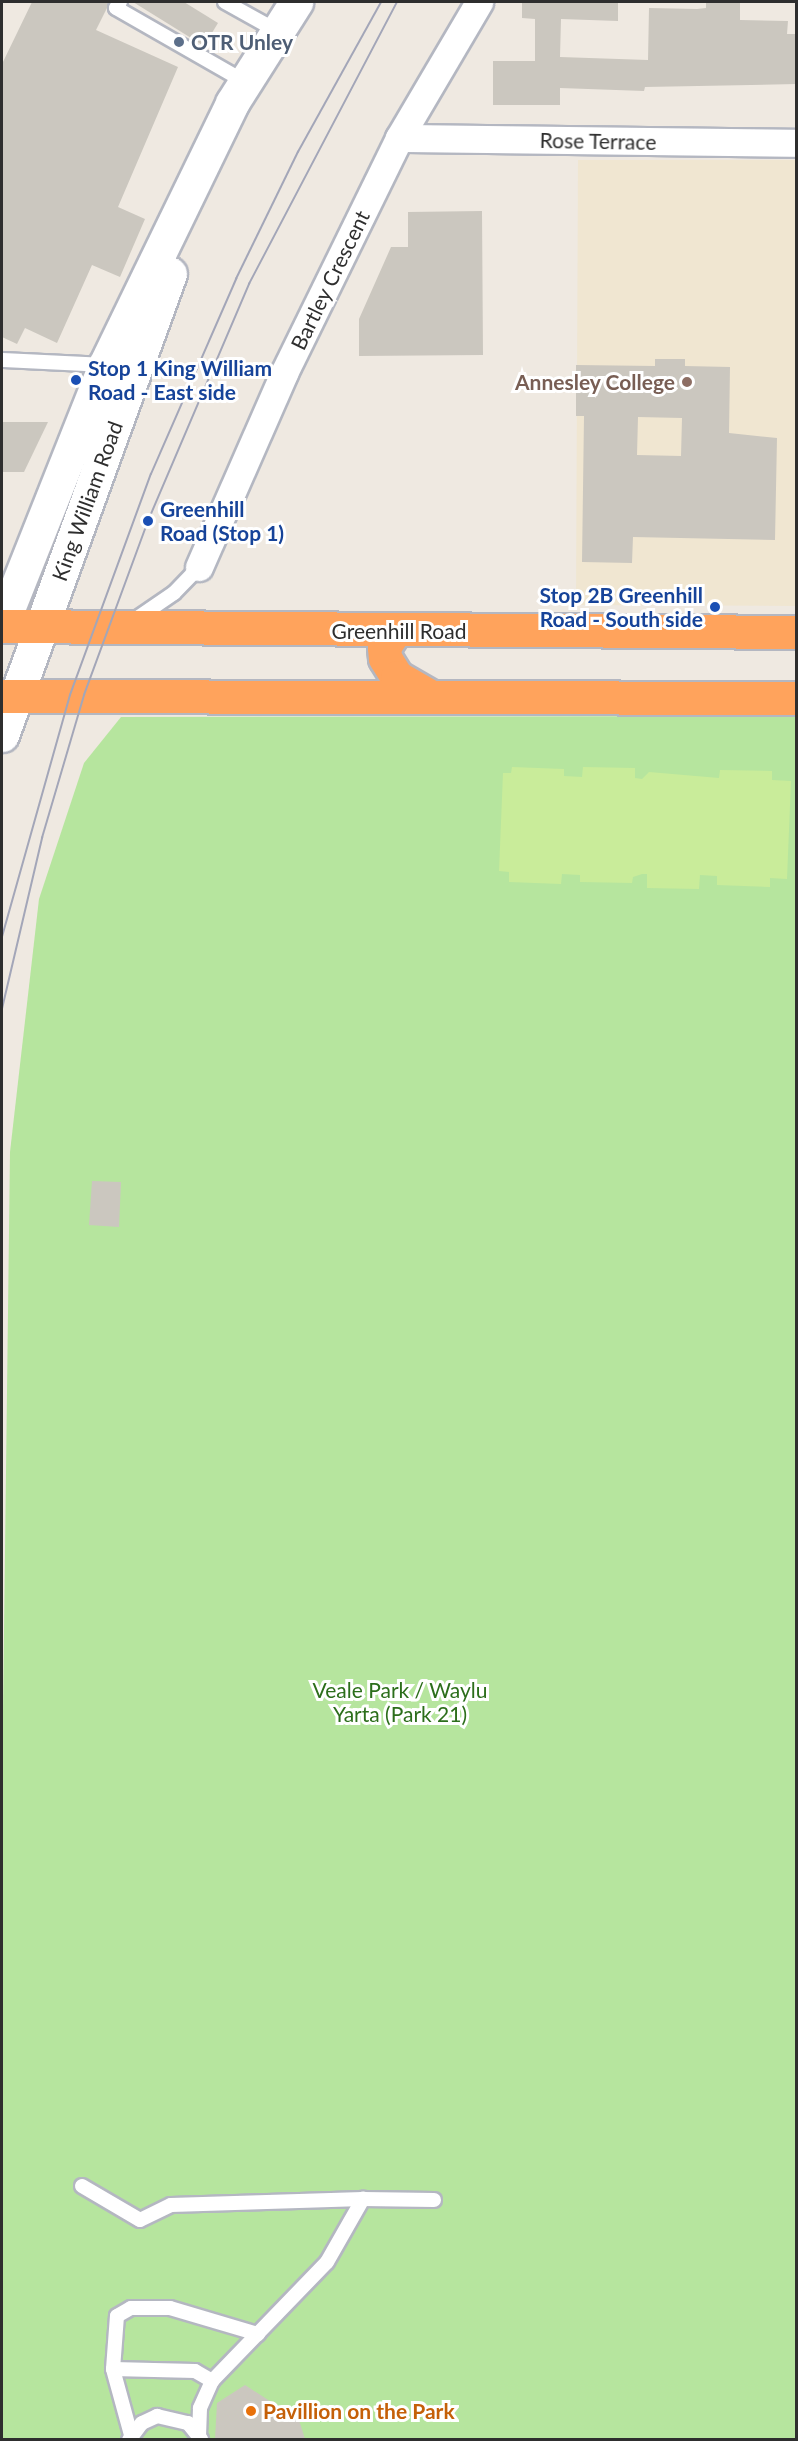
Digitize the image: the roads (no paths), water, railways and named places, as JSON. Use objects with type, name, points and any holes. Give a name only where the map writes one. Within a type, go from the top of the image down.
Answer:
[{"type":"highway","name":"Greenhill Road","points":[[2,625],[394,632],[796,632]]},
{"type":"highway","points":[[394,632],[384,647],[385,658],[397,677],[428,695]]},
{"type":"highway","points":[[9,696],[428,695],[796,698]]},
{"type":"main road","name":"King William Road","points":[[2,625],[105,365],[239,93],[296,2]]},
{"type":"main road","name":"King William Road","points":[[2,735],[9,696],[41,626],[239,93]]},
{"type":"street","name":"Bartley Crescent","points":[[199,567],[284,373],[399,138],[479,2]]},
{"type":"street","name":"Rose Terrace","points":[[399,138],[796,144]]},
{"type":"lane","points":[[120,2],[116,8],[239,93]]},
{"type":"lane","points":[[225,2],[277,31]]},
{"type":"lane","points":[[2,360],[105,365]]},
{"type":"lane","points":[[121,627],[158,606],[199,567]]},
{"type":"lane","points":[[82,2186],[140,2220],[171,2205],[363,2199],[434,2200]]},
{"type":"lane","points":[[200,2437],[200,2408],[212,2381],[327,2262],[363,2199]]},
{"type":"lane","points":[[200,2437],[173,2416],[157,2416],[130,2437],[113,2369],[117,2316],[131,2308],[191,2312],[258,2334]]},
{"type":"lane","points":[[113,2369],[195,2371],[212,2381]]},
{"type":"tram line","points":[[2,937],[70,695],[151,474],[236,279],[298,152],[381,2]]},
{"type":"tram line","points":[[2,1009],[42,838],[84,695],[148,521],[249,284],[397,2]]},
{"type":"place","name":"OTR Unley","points":[[179,42]]},
{"type":"place","name":"Stop 1 King William Road - East side","points":[[76,380]]},
{"type":"place","name":"Annesley College","points":[[687,382]]},
{"type":"place","name":"Greenhill Road (Stop 1)","points":[[148,521]]},
{"type":"place","name":"Stop 2B Greenhill Road - South side","points":[[715,607]]},
{"type":"place","name":"Pavillion on the Park","points":[[251,2411]]},
{"type":"park label","name":"Veale Park / Waylu Yarta (Park 21)","points":[[400,1702]]}]
